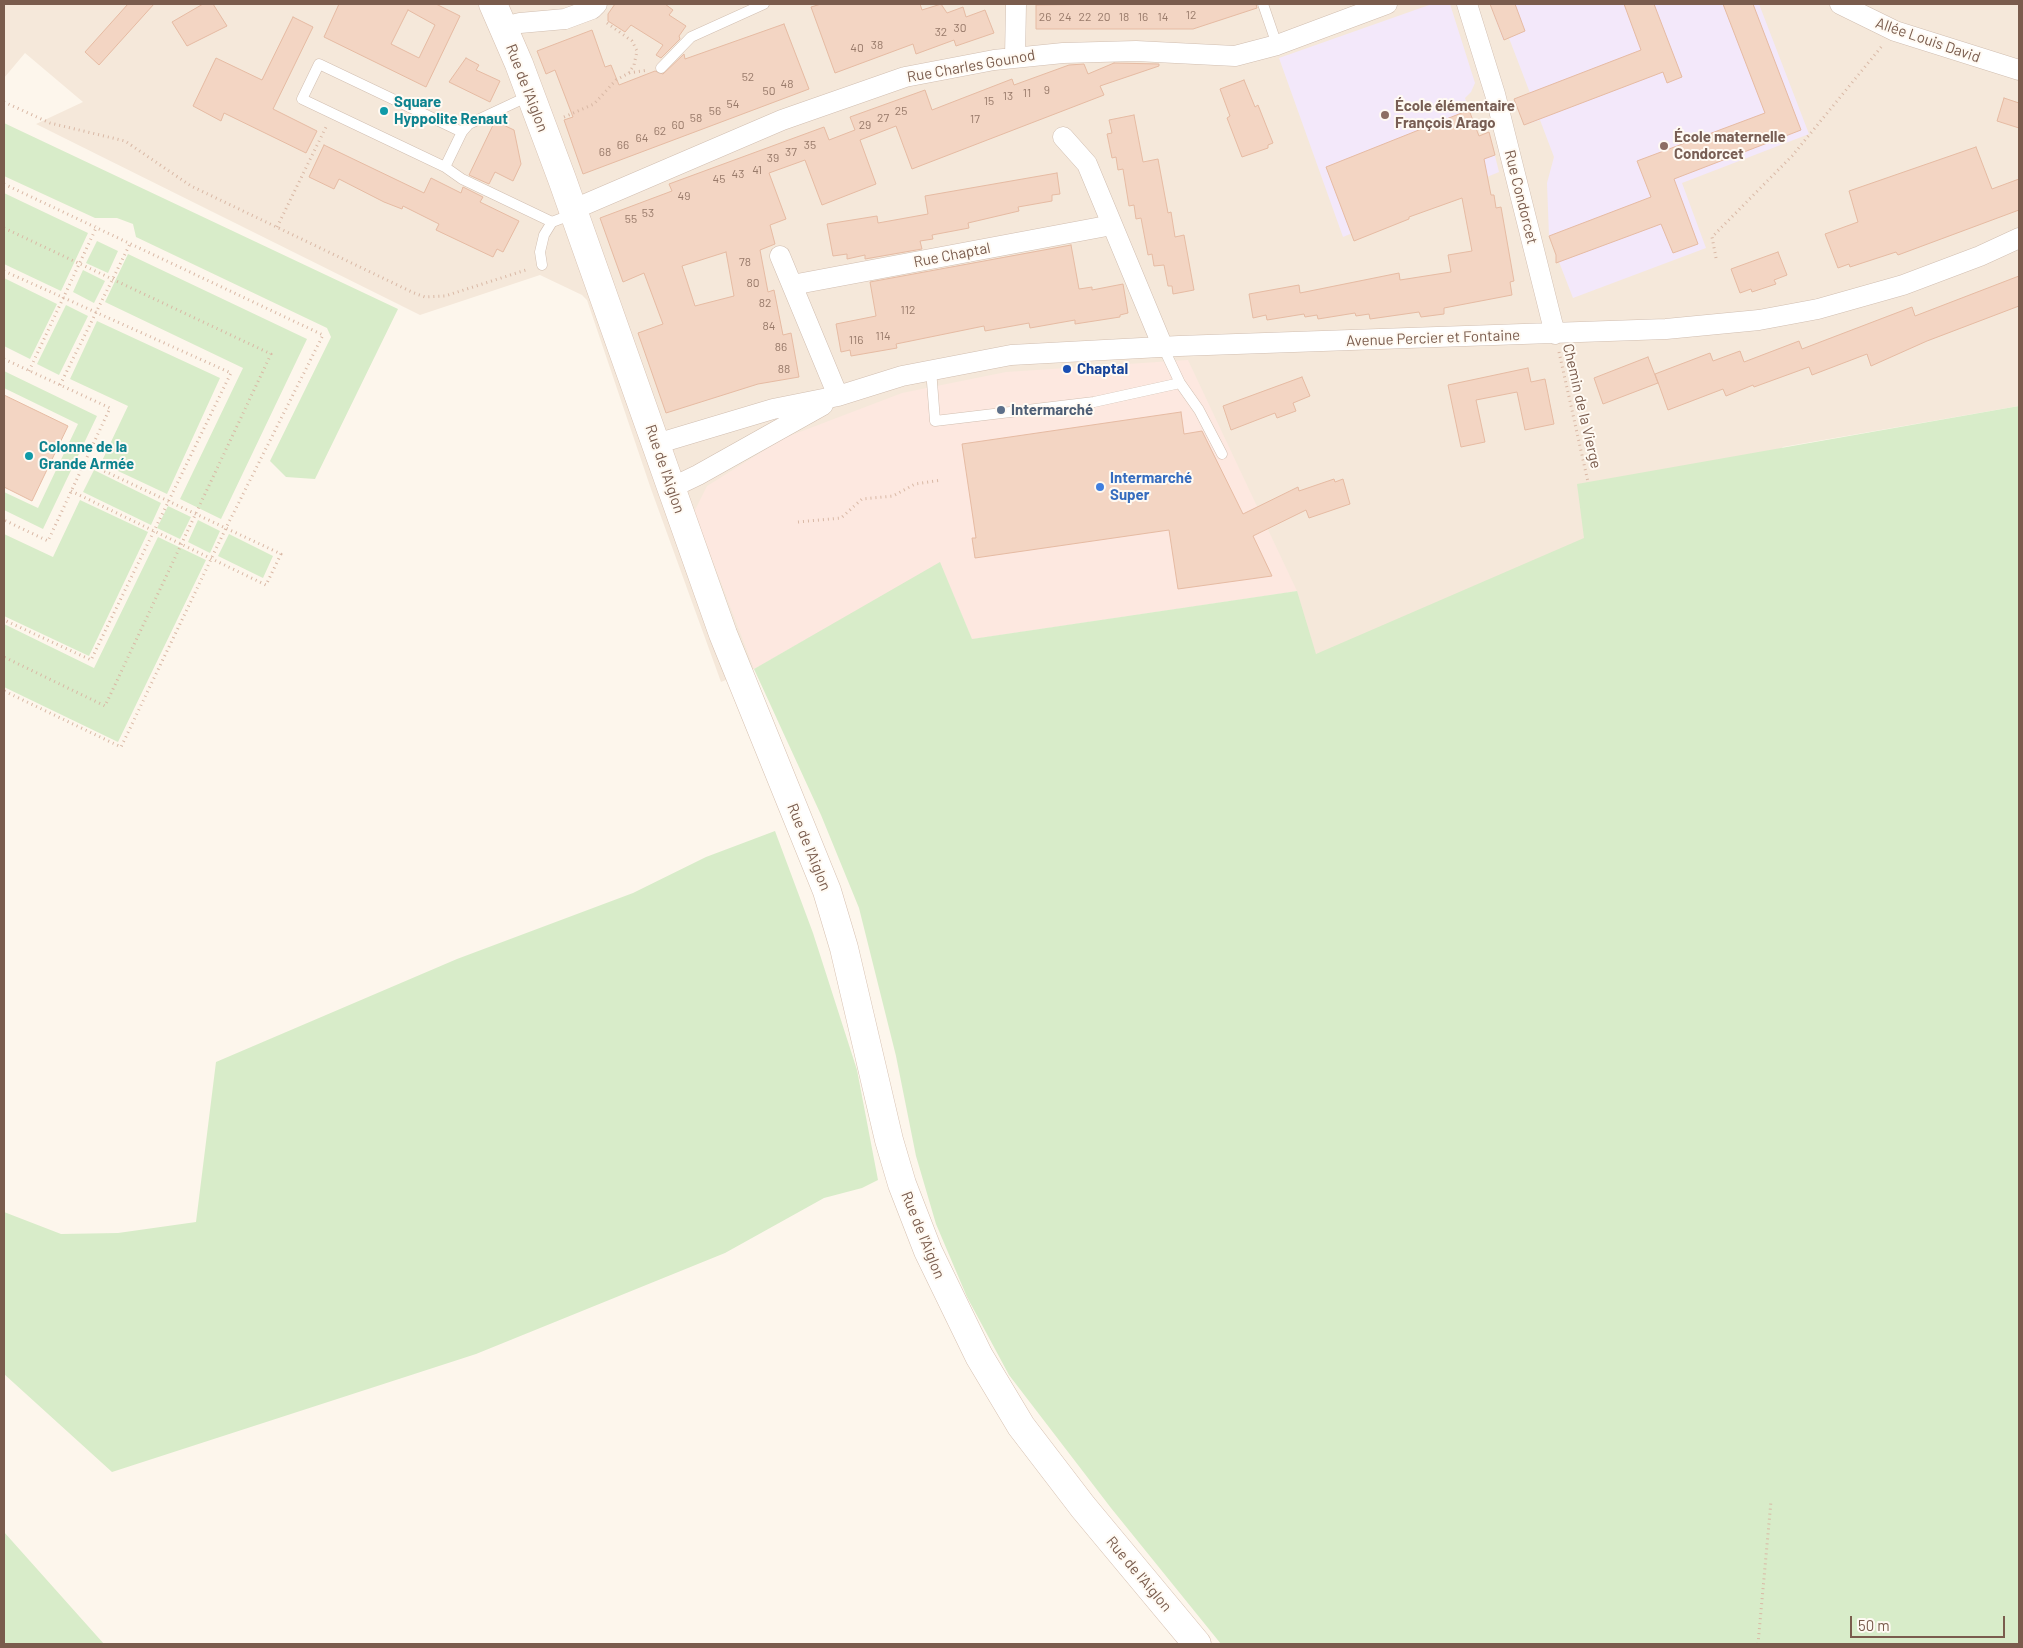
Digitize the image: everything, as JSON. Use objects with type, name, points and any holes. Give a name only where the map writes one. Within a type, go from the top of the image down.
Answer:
[{"type":"main road","name":"Rue de l'Aiglon","points":[[498,16],[542,125],[566,215],[656,444],[734,663],[828,891],[844,948],[894,1156],[912,1211],[943,1286],[988,1373],[1032,1441],[1083,1507],[1197,1644]]},
{"type":"street","points":[[1015,57],[1016,4]]},
{"type":"street","name":"Rue Charles Gounod","points":[[566,215],[782,120],[842,97],[905,77],[1015,57],[1063,53],[1136,52],[1225,57],[1246,55],[1387,4]]},
{"type":"street","name":"Rue Condorcet","points":[[1466,4],[1495,94],[1555,334]]},
{"type":"street","name":"Allée Louis David","points":[[1840,4],[1895,31],[2019,70]]},
{"type":"street","points":[[498,16],[520,23],[555,22],[595,6]]},
{"type":"street","points":[[1063,137],[1087,164],[1163,347]]},
{"type":"street","name":"Rue Chaptal","points":[[792,285],[1112,225]]},
{"type":"street","name":"Avenue Percier et Fontaine","points":[[656,444],[774,409],[838,396],[930,369],[1011,355],[1163,347],[1555,334],[1710,326],[1759,320],[1818,309],[1903,285],[1980,256],[2019,238]]},
{"type":"street","points":[[780,256],[838,396]]},
{"type":"street","name":"Avenue Percier et Fontaine","points":[[671,488],[698,475],[838,396]]},
{"type":"lane","points":[[661,68],[691,37],[764,4]]},
{"type":"lane","points":[[1263,4],[1277,45]]},
{"type":"lane","points":[[462,132],[318,64],[302,99],[445,167],[462,179],[566,215],[541,241],[542,265]]},
{"type":"lane","points":[[445,167],[462,132],[474,121],[531,95]]},
{"type":"lane","points":[[1163,347],[1180,383],[1195,402],[1222,454]]},
{"type":"lane","points":[[930,369],[935,421],[1094,402],[1180,383]]},
{"type":"path","points":[[595,6],[609,26],[632,41],[637,51],[634,65],[629,73]]},
{"type":"path","points":[[1716,258],[1712,238],[1792,156],[1895,31]]},
{"type":"path","points":[[542,125],[594,104],[616,80],[629,73],[661,68]]},
{"type":"path","points":[[4,102],[50,123],[125,142],[191,186],[414,293],[425,296],[445,296],[542,265]]},
{"type":"path","points":[[277,227],[332,114]]},
{"type":"path","points":[[4,184],[131,242],[323,335],[226,528],[121,747],[4,691]]},
{"type":"path","points":[[29,371],[97,226]]},
{"type":"path","points":[[4,228],[271,354],[105,706],[4,657]]},
{"type":"path","points":[[60,385],[131,242]]},
{"type":"path","points":[[4,271],[231,373],[91,660],[4,620]]},
{"type":"path","name":"Chemin de la Vierge","points":[[1555,334],[1588,482]]},
{"type":"path","points":[[4,359],[110,408],[48,541],[4,520]]},
{"type":"path","points":[[72,491],[266,585],[281,554],[85,462]]},
{"type":"path","points":[[798,522],[841,518],[862,499],[893,496],[915,484],[942,480]]},
{"type":"path","points":[[1758,1644],[1771,1501]]},
{"type":"shaded area","points":[[4,4],[2019,4],[2019,406],[1783,447],[1129,1159],[1297,591],[972,639],[940,563],[754,669],[721,682],[651,489],[587,300],[582,295],[540,275],[420,315],[36,124],[83,102],[25,53],[4,78]]},
{"type":"shaded area","name":"École élémentaire François Arago","points":[[1432,4],[1450,4],[1475,83],[1471,92],[1465,98],[1479,136],[1489,132],[1499,172],[1343,237],[1279,58]]},
{"type":"shaded area","name":"École maternelle Condorcet","points":[[1490,4],[1759,4],[1809,134],[1682,183],[1706,248],[1573,298],[1549,236],[1547,183],[1554,157],[1540,120],[1524,125],[1514,99],[1530,93],[1509,38],[1503,40]]},
{"type":"shaded area","points":[[1188,360],[1297,591],[972,639],[940,563],[754,669],[694,512],[707,486],[784,438],[902,393],[1006,372]]},
{"type":"green space","points":[[4,123],[398,309],[315,479],[286,477],[270,461],[331,337],[327,328],[136,237],[133,224],[117,218],[95,218],[4,176]]},
{"type":"green space","points":[[4,193],[88,233],[61,291],[4,264]]},
{"type":"green space","points":[[97,241],[118,251],[108,273],[86,263]]},
{"type":"green space","points":[[128,254],[307,339],[221,519],[180,499],[243,368],[105,302]]},
{"type":"green space","points":[[83,270],[105,281],[94,303],[73,292]]},
{"type":"green space","points":[[4,278],[57,304],[30,359],[4,346]]},
{"type":"green space","points":[[66,305],[88,316],[59,375],[37,364]]},
{"type":"green space","points":[[97,321],[220,378],[167,494],[101,463],[128,406],[70,379]]},
{"type":"green space","points":[[4,371],[97,416],[43,529],[4,510],[4,492],[38,508],[78,424],[4,388]]},
{"type":"green space","points":[[2019,406],[2019,1644],[1221,1644],[1111,1508],[1009,1375],[967,1297],[936,1224],[916,1156],[896,1056],[859,908],[821,815],[754,669],[940,562],[972,639],[1297,591],[1316,654],[1584,538],[1577,484]]},
{"type":"green space","points":[[94,470],[161,503],[151,525],[83,492]]},
{"type":"green space","points":[[80,500],[148,532],[89,656],[4,616],[4,534],[53,557]]},
{"type":"green space","points":[[168,506],[191,517],[180,539],[157,528]]},
{"type":"green space","points":[[198,520],[220,531],[210,553],[188,542]]},
{"type":"green space","points":[[229,534],[273,556],[263,578],[218,556]]},
{"type":"green space","points":[[158,537],[206,560],[118,742],[4,687],[4,624],[94,668]]},
{"type":"green space","points":[[775,831],[813,933],[857,1070],[878,1180],[862,1188],[824,1198],[725,1253],[476,1354],[112,1472],[4,1374],[4,1212],[61,1234],[118,1233],[196,1222],[216,1062],[457,959],[633,893],[706,857]]},
{"type":"green space","points":[[4,1532],[104,1644],[4,1644]]},
{"type":"building","points":[[128,4],[154,4],[99,65],[85,52]]},
{"type":"building","points":[[203,4],[213,4],[227,26],[187,46],[172,22]]},
{"type":"building","points":[[339,4],[436,4],[460,16],[426,87],[324,37]],"holes":[[[408,10],[435,25],[419,58],[391,44]]]},
{"type":"building","points":[[615,4],[665,4],[673,10],[669,15],[686,26],[679,36],[680,39],[661,58],[656,55],[663,45],[631,25],[625,32],[608,21],[608,14]]},
{"type":"building","points":[[821,4],[920,4],[922,10],[941,4],[947,13],[963,7],[966,17],[985,10],[994,33],[956,46],[954,40],[916,54],[913,44],[835,73],[811,7]]},
{"type":"building","points":[[1256,4],[1257,8],[1193,29],[1036,29],[1036,5]]},
{"type":"building","points":[[1490,4],[1515,4],[1525,31],[1504,40]]},
{"type":"building","points":[[1624,4],[1654,4],[1682,77],[1667,83],[1663,72],[1524,125],[1514,99],[1641,50]]},
{"type":"building","points":[[1723,4],[1753,4],[1801,130],[1674,179],[1698,244],[1673,253],[1661,224],[1556,263],[1556,255],[1549,236],[1651,197],[1637,161],[1765,113]]},
{"type":"building","points":[[293,17],[313,27],[273,109],[317,131],[306,153],[224,113],[221,121],[193,106],[216,58],[262,80]]},
{"type":"building","points":[[784,24],[809,89],[583,174],[564,120],[573,117],[555,70],[546,74],[537,51],[592,30],[605,67],[611,65],[619,85],[655,71],[663,74],[684,54],[685,59]]},
{"type":"building","points":[[466,58],[479,65],[476,70],[500,81],[490,102],[449,82]]},
{"type":"building","points":[[1114,63],[1159,64],[1159,66],[1100,86],[1104,95],[912,169],[896,126],[860,140],[876,184],[822,205],[805,160],[769,173],[786,219],[770,225],[775,244],[760,250],[768,292],[774,290],[783,335],[791,333],[799,377],[758,384],[666,413],[638,333],[663,324],[644,273],[623,282],[600,218],[672,191],[669,184],[824,127],[829,140],[855,130],[850,117],[925,90],[932,110],[1012,79],[1014,85],[1069,65],[1084,64],[1088,74]],"holes":[[[726,252],[734,296],[695,306],[682,266]]]},
{"type":"building","points":[[1244,80],[1255,107],[1258,105],[1273,143],[1268,145],[1268,148],[1242,157],[1227,118],[1230,116],[1220,89]]},
{"type":"building","points":[[2004,98],[2019,103],[2019,128],[1997,121]]},
{"type":"building","points":[[1469,110],[1479,136],[1489,132],[1495,155],[1484,159],[1491,195],[1494,195],[1496,208],[1501,207],[1514,281],[1510,282],[1512,295],[1444,308],[1444,314],[1421,317],[1419,312],[1370,319],[1369,314],[1356,316],[1355,313],[1318,319],[1317,315],[1305,317],[1304,314],[1267,320],[1266,315],[1253,318],[1249,294],[1299,285],[1300,293],[1399,273],[1400,280],[1451,272],[1448,255],[1472,251],[1462,198],[1409,217],[1409,219],[1354,241],[1326,167]]},
{"type":"building","points":[[1134,115],[1143,162],[1158,159],[1168,213],[1171,212],[1175,237],[1184,235],[1194,290],[1173,294],[1172,286],[1168,286],[1164,265],[1154,266],[1152,254],[1148,255],[1141,218],[1136,219],[1134,205],[1129,206],[1123,169],[1118,170],[1116,157],[1112,158],[1107,134],[1112,133],[1109,120]]},
{"type":"building","points":[[495,121],[514,130],[521,164],[513,181],[495,172],[489,184],[469,175]]},
{"type":"building","points":[[324,145],[424,193],[431,178],[461,193],[463,187],[483,197],[480,202],[519,221],[503,252],[497,249],[493,257],[436,230],[439,224],[403,206],[402,209],[384,202],[339,179],[334,189],[309,177]]},
{"type":"building","points":[[1976,147],[1992,189],[2019,179],[2019,210],[1898,255],[1896,252],[1850,267],[1849,264],[1838,268],[1825,234],[1858,222],[1849,191]]},
{"type":"building","points":[[1057,173],[1060,194],[1052,195],[1052,201],[1018,207],[1019,211],[968,223],[969,228],[932,235],[933,239],[920,241],[922,249],[865,259],[865,255],[847,259],[847,254],[833,256],[827,224],[877,216],[878,223],[928,214],[925,196]]},
{"type":"building","points":[[1071,245],[1079,289],[1092,287],[1092,290],[1123,284],[1128,313],[1120,315],[1120,317],[1075,324],[1075,320],[1030,328],[1029,323],[985,331],[984,326],[896,344],[897,348],[851,356],[850,350],[841,352],[836,324],[876,316],[870,282]]},
{"type":"building","points":[[1778,252],[1787,275],[1774,280],[1776,284],[1752,292],[1751,289],[1740,293],[1731,269]]},
{"type":"building","points":[[2019,276],[2019,306],[1927,341],[1871,366],[1867,354],[1812,375],[1809,367],[1726,396],[1723,389],[1668,410],[1655,374],[1710,353],[1713,361],[1740,351],[1744,362],[1799,341],[1802,349],[1912,307],[1915,316]]},
{"type":"building","points":[[1648,357],[1658,383],[1603,404],[1594,378]]},
{"type":"building","points":[[1528,368],[1531,382],[1545,379],[1554,424],[1525,430],[1517,392],[1476,400],[1485,442],[1461,447],[1448,385]]},
{"type":"building","points":[[1302,377],[1310,396],[1293,403],[1296,411],[1277,418],[1275,413],[1231,430],[1223,406]]},
{"type":"building","name":"Colonne de la Grande Armée","points":[[4,395],[68,426],[32,501],[4,487]]},
{"type":"building","name":"Intermarché Super","points":[[1181,412],[1184,434],[1202,431],[1243,514],[1298,487],[1299,491],[1334,479],[1335,482],[1343,479],[1350,504],[1309,518],[1306,510],[1253,536],[1272,576],[1178,589],[1169,530],[975,558],[972,538],[976,538],[962,444]]},
{"type":"place","name":"Square Hyppolite Renaut","points":[[384,111]]},
{"type":"place","name":"École élémentaire François Arago","points":[[1385,115]]},
{"type":"place","name":"École maternelle Condorcet","points":[[1664,146]]},
{"type":"place","name":"Chaptal","points":[[1067,369]]},
{"type":"place","name":"Intermarché","points":[[1001,410]]},
{"type":"place","name":"Colonne de la Grande Armée","points":[[29,456]]},
{"type":"place","name":"Intermarché Super","points":[[1100,487]]}]
